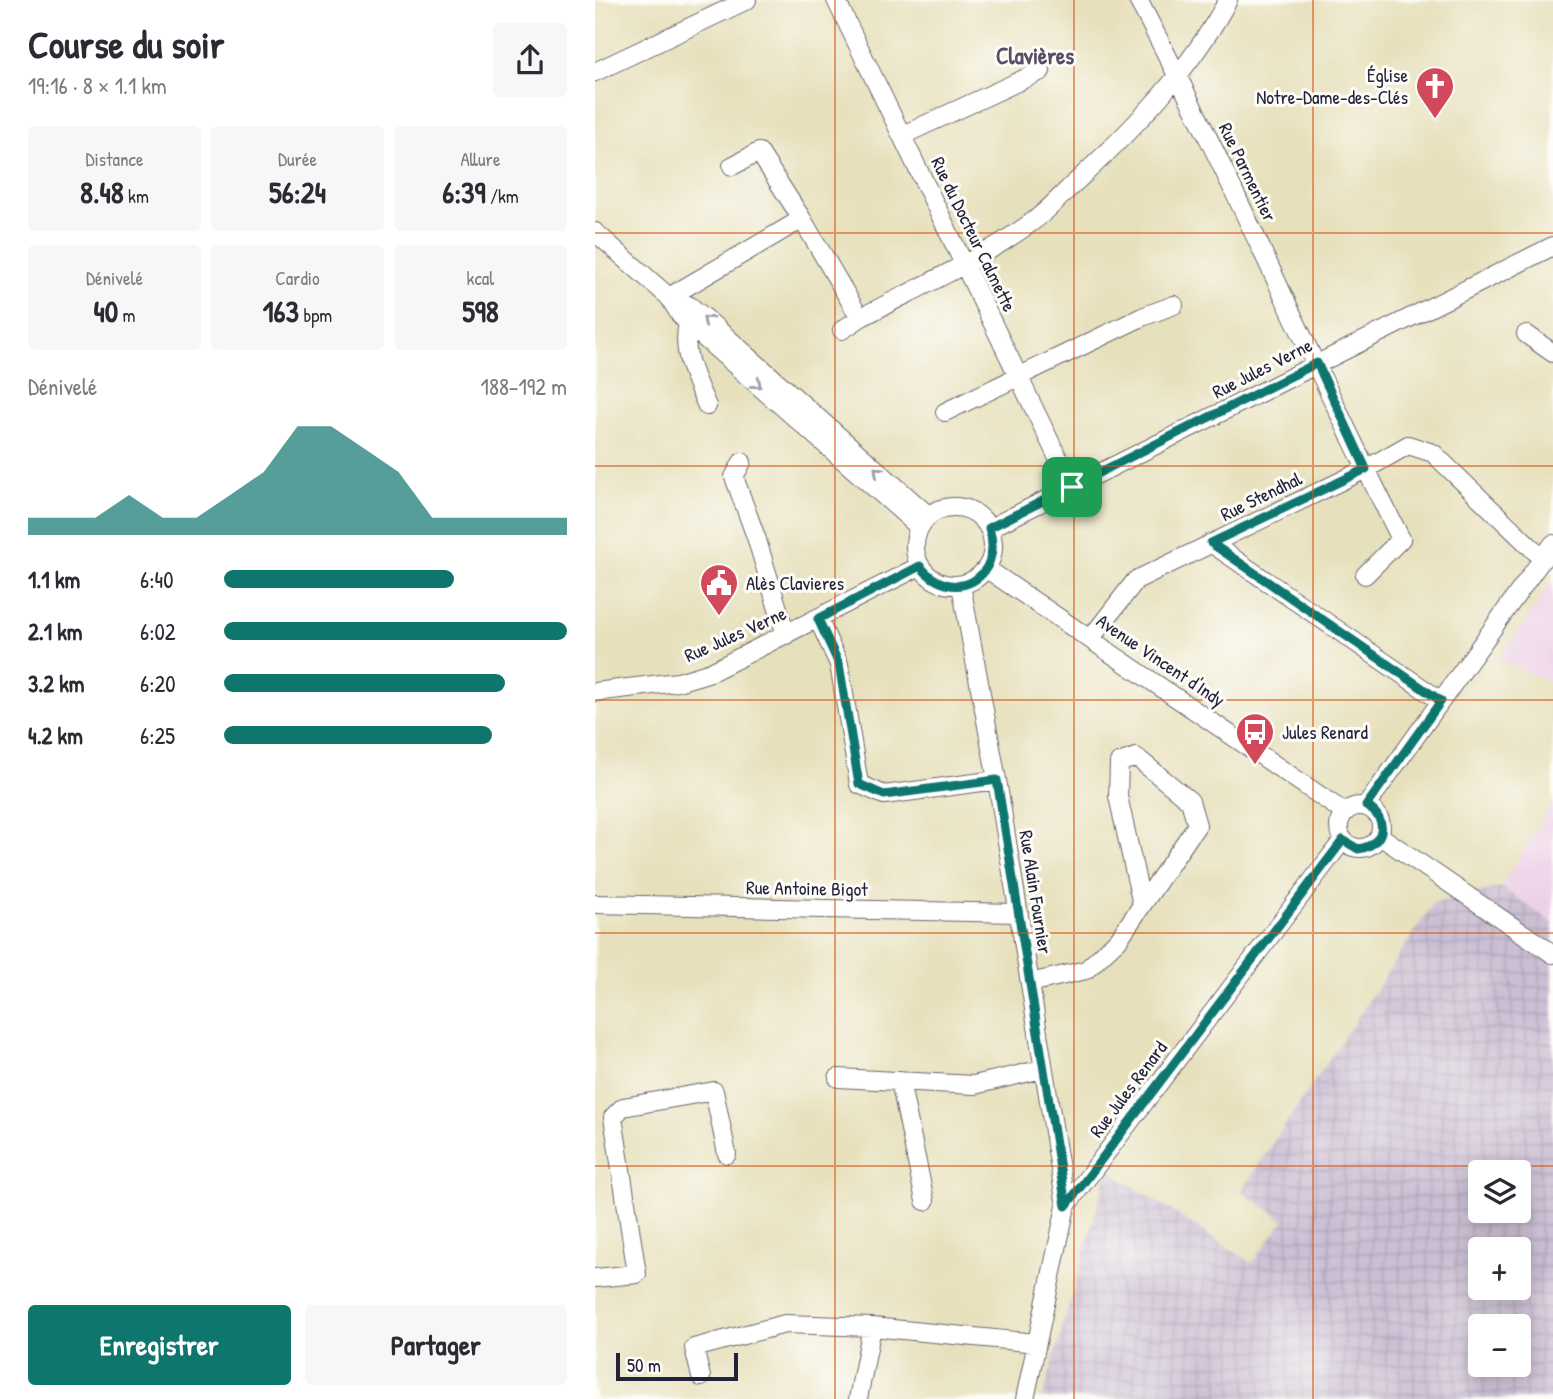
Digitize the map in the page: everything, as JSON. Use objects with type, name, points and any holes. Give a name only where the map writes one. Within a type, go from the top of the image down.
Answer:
[{"type":"street","points":[[595,72],[747,0]]},
{"type":"street","name":"Rue du Docteur Calmette","points":[[836,0],[904,135],[1072,487]]},
{"type":"street","name":"Rue Parmentier","points":[[1138,0],[1178,75],[1317,363]]},
{"type":"street","points":[[842,330],[965,263],[1032,222],[1122,139],[1178,75],[1211,30],[1228,0]]},
{"type":"street","points":[[904,135],[1041,71]]},
{"type":"street","points":[[732,166],[759,152],[860,318]]},
{"type":"street","points":[[669,297],[802,219]]},
{"type":"street","points":[[595,232],[669,297],[688,323],[924,521]]},
{"type":"street","name":"Rue Jules Verne","points":[[989,528],[1553,246]]},
{"type":"street","points":[[669,297],[690,306],[704,317],[924,521]]},
{"type":"street","points":[[945,412],[1142,317],[1174,305]]},
{"type":"street","points":[[688,323],[684,338],[689,365],[707,406]]},
{"type":"street","points":[[1526,334],[1553,353]]},
{"type":"street","points":[[1317,363],[1401,538],[1365,575]]},
{"type":"street","name":"Rue Stendhal","points":[[1091,638],[1136,580],[1366,469],[1408,445],[1433,453],[1548,552]]},
{"type":"street","points":[[743,462],[734,477],[756,537],[786,635]]},
{"type":"street","points":[[962,508],[981,517],[989,528],[994,542],[993,556],[987,569],[975,580],[949,586],[928,576],[920,566],[915,554],[915,540],[924,521],[941,509],[962,508]]},
{"type":"street","points":[[1211,543],[1441,701]]},
{"type":"street","points":[[1366,806],[1548,552]]},
{"type":"street","name":"Rue Jules Verne","points":[[595,692],[665,684],[711,672],[920,566]]},
{"type":"street","name":"Avenue Vincent d'Indy","points":[[987,569],[1344,812]]},
{"type":"street","name":"Rue Alain Fournier","points":[[961,585],[997,780],[1066,1206]]},
{"type":"street","points":[[818,619],[839,664],[859,784],[884,795],[997,780]]},
{"type":"street","points":[[1030,983],[1086,970],[1118,940],[1197,825],[1190,801],[1136,757],[1119,763],[1118,796],[1142,905]]},
{"type":"street","points":[[1358,805],[1366,806],[1374,810],[1382,827],[1375,843],[1358,849],[1343,840],[1339,821],[1344,812],[1358,805]]},
{"type":"street","points":[[1380,836],[1553,954]]},
{"type":"street","name":"Rue Jules Renard","points":[[1025,1399],[1066,1206],[1343,840]]},
{"type":"street","name":"Rue Antoine Bigot","points":[[595,904],[1018,914]]},
{"type":"street","points":[[838,1078],[974,1085],[1044,1069]]},
{"type":"street","points":[[900,1081],[925,1201]]},
{"type":"street","points":[[595,1278],[638,1274],[613,1117],[617,1111],[622,1107],[714,1091],[727,1154]]},
{"type":"street","points":[[701,1377],[694,1348],[785,1324],[872,1327],[1037,1343]]},
{"type":"street","points":[[858,1399],[872,1327]]},
{"type":"shaded area","points":[[1553,581],[1553,683],[1498,660]]},
{"type":"shaded area","points":[[1553,802],[1553,923],[1501,887]]},
{"type":"shaded area","points":[[1501,887],[1553,923],[1553,1399],[1042,1399],[1108,1170],[1252,1263],[1284,1220],[1241,1191],[1434,903]]},
{"type":"place","name":"Église Notre-Dame-des-Clés","points":[[1435,120]]},
{"type":"place","name":"Alès Clavieres","points":[[719,617]]},
{"type":"place","name":"Jules Renard","points":[[1255,766]]},
{"type":"district","name":"Clavières","points":[[1035,56]]},
{"type":"route","points":[[1317,363],[1366,469],[1211,543],[1441,701],[1366,806],[1374,810],[1380,818],[1382,827],[1375,843],[1358,849],[1343,840],[1066,1206],[997,780],[884,795],[859,784],[839,664],[818,619],[920,566],[928,576],[949,586],[975,580],[987,569],[993,556],[994,542],[989,528],[1072,487],[1317,363]]}]
